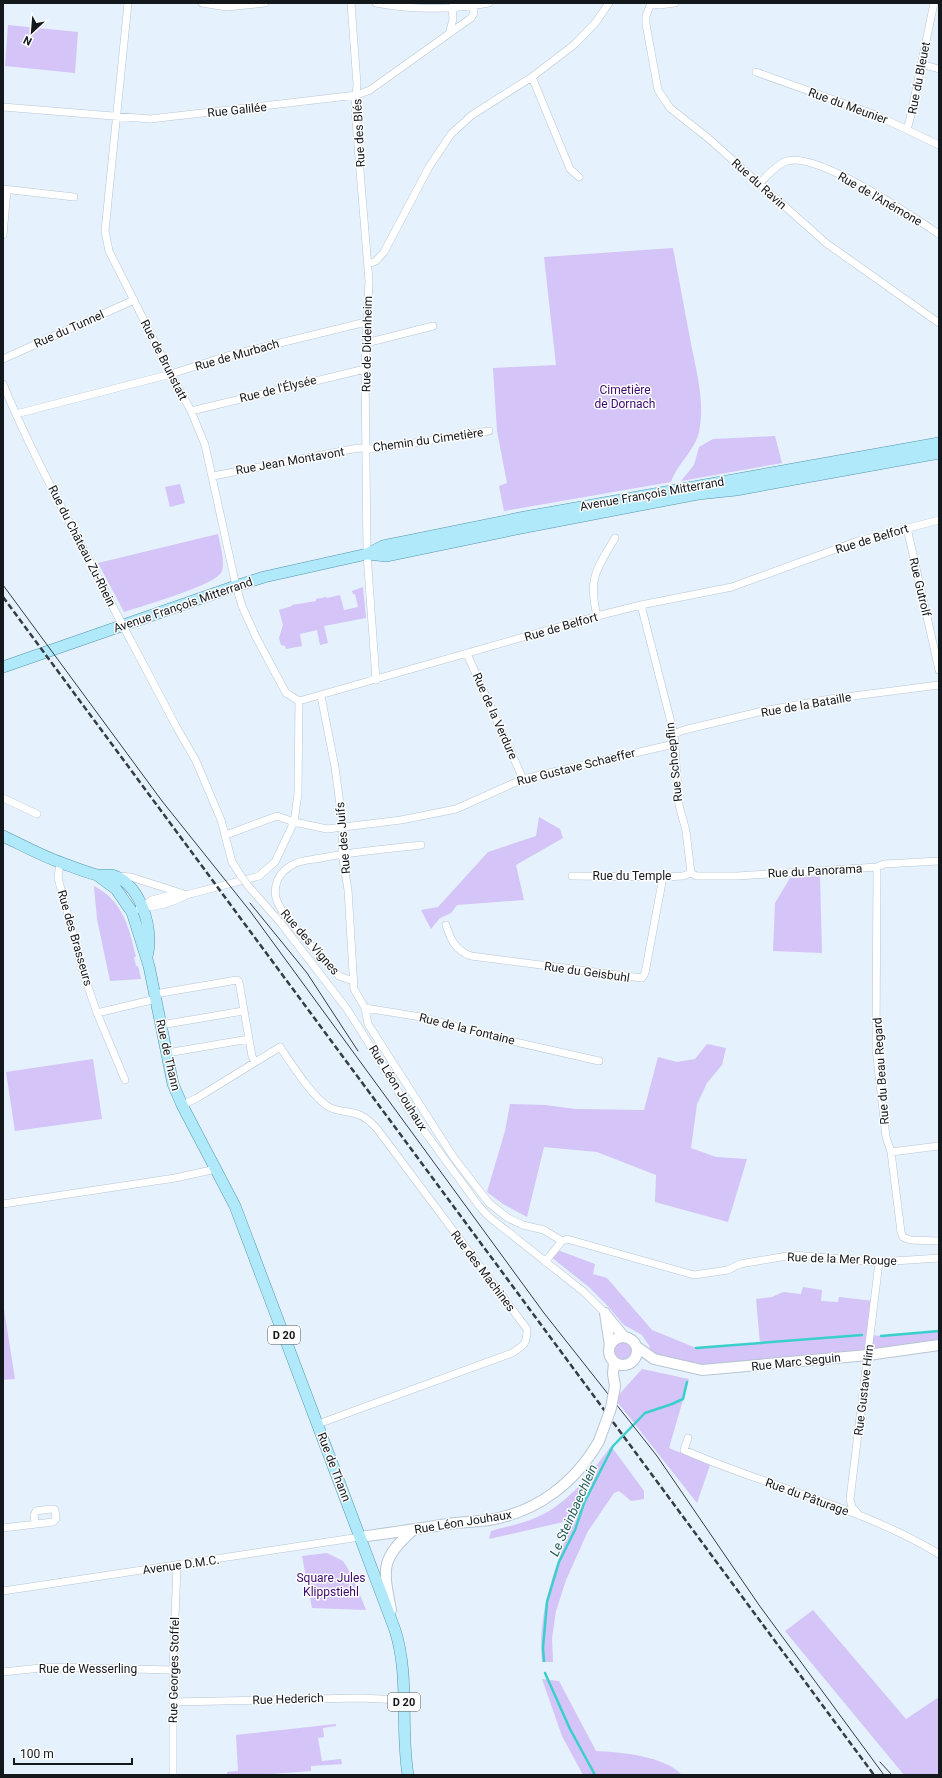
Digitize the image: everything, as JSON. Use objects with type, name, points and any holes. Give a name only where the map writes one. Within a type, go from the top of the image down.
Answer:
[{"type":"main road","name":"Avenue François Mitterrand","points":[[3,667],[264,577],[367,554],[383,546],[525,517],[939,443]]},
{"type":"main road","name":"Avenue François Mitterrand","points":[[367,554],[386,556],[698,494],[744,489],[939,452]]},
{"type":"main road","points":[[3,836],[60,862],[97,875],[115,876],[128,885],[137,896],[143,907]]},
{"type":"main road","name":"Rue de Thann","points":[[97,875],[116,889],[132,912],[147,957],[173,1084],[182,1105],[235,1206],[395,1630],[402,1658],[406,1775]]},
{"type":"main road","name":"Rue de Thann","points":[[143,907],[150,947],[147,957]]},
{"type":"street","name":"Rue de Brunstatt","points":[[128,3],[106,231],[109,251],[191,411],[205,445],[236,586],[256,637],[286,693],[299,701]]},
{"type":"street","points":[[202,3],[228,7],[265,3]]},
{"type":"street","name":"Rue des Blés","points":[[351,3],[357,95],[355,108],[368,264]]},
{"type":"street","points":[[376,3],[404,7],[452,7],[473,6],[489,3]]},
{"type":"street","points":[[368,264],[376,261],[384,252],[429,167],[451,134],[472,114],[532,77],[575,44],[596,22],[609,3]]},
{"type":"street","points":[[650,3],[675,3]]},
{"type":"street","name":"Rue du Ravin","points":[[650,3],[646,16],[646,24],[658,90],[670,108],[708,138],[826,243],[939,323]]},
{"type":"street","name":"Rue du Bleuet","points":[[907,129],[934,3]]},
{"type":"street","name":"Rue Galilée","points":[[3,107],[116,115],[150,119],[357,95],[370,90],[450,31],[471,18],[474,13],[473,6]]},
{"type":"street","points":[[450,31],[453,19],[452,7]]},
{"type":"street","points":[[921,64],[939,69]]},
{"type":"street","name":"Rue du Meunier","points":[[756,72],[876,115],[939,145]]},
{"type":"street","points":[[532,77],[570,169],[579,177]]},
{"type":"street","name":"Rue de l'Anémone","points":[[759,184],[774,168],[784,162],[805,160],[846,177],[870,190],[939,234]]},
{"type":"street","points":[[3,235],[5,190],[74,197]]},
{"type":"street","name":"Rue de Didenheim","points":[[368,264],[365,369],[367,554],[376,680]]},
{"type":"street","name":"Rue du Tunnel","points":[[3,359],[134,300]]},
{"type":"street","name":"Rue de Murbach","points":[[16,414],[171,374],[227,356],[366,322]]},
{"type":"street","points":[[366,343],[433,326]]},
{"type":"street","name":"Rue de l'Élysée","points":[[191,411],[365,369]]},
{"type":"street","name":"Rue du Château Zu-Rhein","points":[[3,384],[68,522],[196,761],[226,835]]},
{"type":"street","name":"Chemin du Cimetière","points":[[367,449],[376,449],[489,431]]},
{"type":"street","name":"Rue Jean Montavont","points":[[213,476],[351,450],[367,449]]},
{"type":"street","name":"Rue de Belfort","points":[[299,701],[321,696],[597,616],[640,605],[732,587],[858,541],[939,520]]},
{"type":"street","name":"Rue Gutrolf","points":[[907,528],[939,670]]},
{"type":"street","points":[[597,616],[592,596],[593,583],[597,570],[615,538]]},
{"type":"street","name":"Rue Schoepflin","points":[[640,605],[674,734],[678,804],[686,831],[691,873]]},
{"type":"street","name":"Rue de la Verdure","points":[[467,654],[524,778]]},
{"type":"street","name":"Rue de la Bataille","points":[[674,734],[684,730],[763,711],[830,699],[939,685]]},
{"type":"street","name":"Rue des Juifs","points":[[321,696],[335,767],[343,827],[342,854],[348,890],[353,981]]},
{"type":"street","points":[[132,912],[143,907],[152,900],[167,896],[186,895],[252,878],[265,872],[280,853],[294,822],[298,794],[299,701]]},
{"type":"street","name":"Rue Gustave Schaeffer","points":[[294,822],[327,829],[401,820],[456,809],[524,778],[674,744]]},
{"type":"street","points":[[3,798],[38,814]]},
{"type":"street","points":[[226,835],[278,816],[294,822]]},
{"type":"street","name":"Rue Léon Jouhaux","points":[[226,835],[232,862],[241,876],[285,928],[344,1004],[375,1051],[408,1109],[479,1206],[488,1216],[584,1292],[605,1313],[624,1337]]},
{"type":"street","name":"Rue des Vignes","points":[[353,981],[340,976],[281,909],[275,895],[275,887],[279,876],[292,865],[342,854],[421,845]]},
{"type":"street","name":"Rue du Panorama","points":[[691,873],[696,876],[737,876],[877,867],[884,864],[939,861]]},
{"type":"street","name":"Rue des Brasseurs","points":[[60,862],[58,878],[84,975],[97,1013],[125,1080]]},
{"type":"street","name":"Rue du Beau Regard","points":[[877,867],[876,1048],[886,1137],[891,1152],[901,1232],[903,1237],[910,1240],[939,1241]]},
{"type":"street","name":"Rue du Temple","points":[[572,876],[662,877],[683,876],[691,873]]},
{"type":"street","points":[[115,876],[131,877],[172,889],[186,895]]},
{"type":"street","name":"Rue du Geisbuhl","points":[[446,925],[453,944],[461,952],[471,956],[642,978],[645,973],[662,877]]},
{"type":"street","points":[[97,1013],[155,997],[237,980],[239,982],[243,1011],[255,1062],[197,1098],[182,1105]]},
{"type":"street","points":[[353,981],[354,989],[365,1008],[368,1024],[454,1158],[486,1199],[508,1218],[523,1225],[544,1230],[562,1242],[545,1262]]},
{"type":"street","name":"Rue de la Fontaine","points":[[365,1008],[421,1017],[498,1038],[599,1061]]},
{"type":"street","points":[[161,1025],[243,1011]]},
{"type":"street","points":[[167,1053],[249,1039]]},
{"type":"street","name":"Rue des Machines","points":[[255,1062],[280,1047],[319,1098],[327,1106],[334,1110],[358,1114],[370,1121],[527,1329],[527,1340],[522,1346],[512,1353],[318,1424]]},
{"type":"street","points":[[891,1152],[939,1146]]},
{"type":"street","points":[[3,1204],[175,1178],[216,1169]]},
{"type":"street","name":"Rue de la Mer Rouge","points":[[562,1242],[567,1239],[576,1241],[694,1275],[728,1270],[747,1262],[793,1255],[879,1262],[939,1258]]},
{"type":"street","name":"Rue Gustave Hirn","points":[[850,1499],[879,1262]]},
{"type":"street","points":[[605,1313],[610,1354],[614,1362],[622,1365],[629,1364],[636,1356],[637,1347],[632,1340],[624,1337],[616,1339],[610,1346]]},
{"type":"street","name":"Rue Marc Seguin","points":[[637,1347],[654,1359],[680,1367],[715,1370],[868,1355],[939,1345]]},
{"type":"street","name":"Rue Marc Seguin","points":[[629,1364],[654,1359]]},
{"type":"street","name":"Rue Léon Jouhaux","points":[[360,1537],[489,1520],[514,1514],[545,1499],[568,1481],[588,1459],[598,1441],[611,1408],[615,1386],[613,1374],[614,1362]]},
{"type":"street","name":"Rue Léon Jouhaux","points":[[615,1386],[629,1364]]},
{"type":"street","name":"Rue du Pâturage","points":[[688,1438],[684,1450],[708,1461],[860,1516],[900,1533],[939,1554]]},
{"type":"street","points":[[835,1507],[845,1504],[850,1499]]},
{"type":"street","points":[[850,1499],[852,1507],[860,1516]]},
{"type":"street","points":[[3,1528],[35,1523]]},
{"type":"street","points":[[395,1630],[385,1582],[387,1563],[396,1546],[413,1530]]},
{"type":"street","name":"Avenue D.M.C.","points":[[3,1592],[360,1537]]},
{"type":"street","name":"Rue Georges Stoffel","points":[[173,1775],[173,1670],[178,1565]]},
{"type":"street","name":"Rue de Wesserling","points":[[3,1672],[50,1667],[173,1670]]},
{"type":"street","name":"Rue Hederich","points":[[173,1702],[340,1698],[403,1700]]},
{"type":"green space","points":[[8,25],[78,32],[75,73],[5,66]]},
{"type":"green space","name":"Cimetière de Dornach","points":[[673,248],[698,377],[701,399],[701,421],[697,439],[690,452],[677,469],[671,482],[504,511],[499,486],[507,483],[497,431],[493,368],[556,365],[544,257]]},
{"type":"green space","points":[[775,436],[782,463],[681,481],[694,465],[699,447],[713,439]]},
{"type":"green space","points":[[180,484],[185,503],[170,507],[165,487]]},
{"type":"green space","points":[[218,534],[222,552],[223,567],[222,571],[217,577],[194,589],[124,612],[98,563]]},
{"type":"green space","points":[[363,587],[366,618],[324,626],[328,643],[320,645],[317,630],[300,634],[302,646],[286,649],[285,646],[281,645],[279,638],[283,625],[279,610],[292,605],[316,601],[316,599],[340,595],[344,610],[358,607],[355,594],[353,594],[352,591]]},
{"type":"green space","points":[[539,817],[560,829],[563,838],[516,865],[524,900],[457,905],[451,913],[440,918],[431,929],[421,910],[438,907],[488,852],[536,836]]},
{"type":"green space","points":[[820,876],[822,953],[773,951],[775,903],[790,878]]},
{"type":"green space","points":[[94,886],[112,899],[123,916],[131,935],[136,957],[134,957],[136,966],[138,966],[141,979],[110,981],[97,919]]},
{"type":"green space","points":[[707,1044],[726,1048],[722,1065],[707,1083],[697,1104],[691,1148],[716,1157],[747,1159],[728,1222],[655,1202],[656,1175],[597,1152],[544,1147],[527,1217],[503,1204],[487,1192],[505,1131],[510,1104],[545,1105],[576,1109],[644,1110],[658,1057],[677,1062],[695,1059]]},
{"type":"green space","points":[[93,1059],[102,1119],[15,1131],[6,1072]]},
{"type":"green space","points":[[555,1249],[595,1264],[593,1274],[607,1278],[652,1330],[696,1348],[760,1343],[756,1299],[772,1297],[783,1292],[801,1294],[803,1287],[822,1290],[821,1301],[838,1302],[839,1297],[874,1301],[870,1335],[881,1336],[939,1331],[939,1345],[715,1370],[647,1355],[650,1347],[642,1335],[624,1325],[590,1288],[550,1256]]},
{"type":"green space","points":[[3,1303],[15,1379],[3,1380]]},
{"type":"green space","points":[[624,1341],[631,1344],[634,1351],[631,1358],[624,1361],[617,1358],[614,1351],[617,1344]]},
{"type":"green space","points":[[642,1369],[689,1379],[669,1448],[710,1465],[697,1503],[615,1399]]},
{"type":"green space","points":[[611,1446],[644,1491],[644,1499],[631,1501],[619,1491],[614,1493],[588,1531],[566,1580],[556,1611],[552,1638],[553,1662],[542,1662],[541,1643],[545,1607],[554,1572],[572,1520],[489,1539],[491,1531],[543,1515],[576,1489]]},
{"type":"green space","name":"Square Jules Klippstiehl","points":[[327,1553],[343,1561],[353,1577],[366,1610],[312,1608],[302,1556]]},
{"type":"green space","points":[[813,1610],[906,1719],[939,1697],[939,1775],[904,1775],[785,1631]]},
{"type":"green space","points":[[542,1679],[559,1681],[596,1751],[617,1752],[654,1759],[665,1763],[682,1775],[583,1775],[562,1736]]},
{"type":"green space","points":[[336,1724],[336,1726],[323,1728],[324,1737],[318,1738],[322,1761],[341,1759],[342,1764],[311,1766],[311,1771],[257,1775],[227,1775],[227,1772],[238,1771],[236,1735]]},
{"type":"waterway","name":"Le Steinbaechlein","points":[[881,1336],[939,1331]]},
{"type":"waterway","name":"Le Steinbaechlein","points":[[696,1348],[862,1335]]},
{"type":"waterway","name":"Le Steinbaechlein","points":[[544,1661],[543,1648],[547,1602],[559,1562],[575,1530],[584,1503],[613,1446],[645,1413],[683,1399],[687,1382]]},
{"type":"waterway","name":"Le Steinbaechlein","points":[[545,1673],[570,1729],[595,1775]]},
{"type":"tram line","points":[[3,585],[162,801],[250,911],[544,1313],[657,1456],[759,1605],[884,1775]]},
{"type":"tram line","points":[[250,903],[307,973],[358,1051]]},
{"type":"tram line","points":[[880,1762],[892,1775]]},
{"type":"railway","points":[[3,597],[874,1775]]}]
